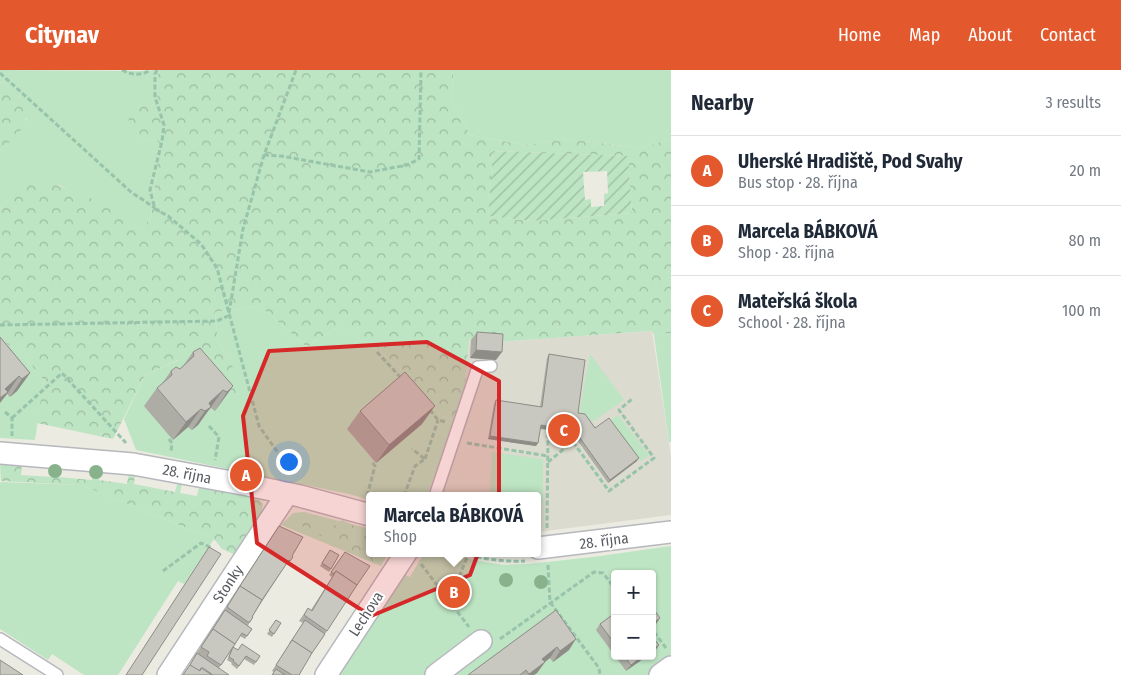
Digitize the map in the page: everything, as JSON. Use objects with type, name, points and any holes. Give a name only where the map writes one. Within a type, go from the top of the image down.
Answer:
[{"type":"street","name":"28. října","points":[[6,449],[133,464],[248,485],[292,487],[366,507]]},
{"type":"street","name":"Stonky","points":[[168,675],[292,487]]},
{"type":"street","name":"28. října","points":[[543,548],[671,532]]},
{"type":"street","name":"Lechova","points":[[326,675],[411,557]]},
{"type":"street","points":[[436,675],[481,641]]},
{"type":"street","points":[[660,675],[671,667]]},
{"type":"lane","points":[[436,492],[478,367],[490,366]]},
{"type":"lane","points":[[0,638],[57,675]]},
{"type":"path","points":[[122,70],[128,73],[143,74],[150,70]]},
{"type":"path","points":[[156,209],[150,190],[164,125],[155,97],[155,74],[157,70]]},
{"type":"path","points":[[229,316],[243,229],[264,155],[296,70]]},
{"type":"path","points":[[264,155],[281,156],[370,172],[407,165],[419,159],[421,70]]},
{"type":"path","points":[[0,73],[131,192],[168,216],[201,244],[217,268],[259,426],[292,487]]},
{"type":"path","points":[[0,325],[217,321],[229,316]]},
{"type":"path","points":[[6,449],[12,418],[62,374],[128,446]]},
{"type":"path","points":[[548,463],[574,441],[609,491],[654,458],[618,410],[632,399]]},
{"type":"path","points":[[5,412],[12,418]]},
{"type":"path","points":[[405,492],[415,466],[425,459],[438,420]]},
{"type":"path","points":[[209,426],[219,437],[214,468]]},
{"type":"path","points":[[548,432],[543,548],[550,602],[599,668],[598,674]]},
{"type":"path","points":[[169,439],[172,443],[169,459]]},
{"type":"path","points":[[412,450],[425,459]]},
{"type":"path","points":[[371,492],[375,466],[372,462]]},
{"type":"path","points":[[163,571],[201,543],[215,551]]},
{"type":"path","points":[[413,557],[442,591],[486,649],[594,572],[602,573],[611,584]]},
{"type":"path","points":[[442,591],[459,577],[467,557]]},
{"type":"path","points":[[656,635],[671,655]]},
{"type":"highlighted area","points":[[427,342],[499,381],[499,496],[470,575],[371,616],[257,543],[243,416],[269,351]]},
{"type":"shaded area","points":[[652,331],[671,456],[671,515],[541,532],[541,492],[441,492],[459,446],[469,339],[497,342]]},
{"type":"green space","points":[[0,70],[160,70],[158,74],[157,100],[151,106],[139,106],[140,142],[155,139],[160,144],[151,217],[144,227],[134,229],[108,208],[59,185],[13,194],[0,210],[0,151],[16,135],[27,119],[6,84],[0,82]]},
{"type":"green space","points":[[160,70],[454,70],[451,99],[470,135],[525,145],[568,139],[640,148],[671,139],[671,333],[654,335],[650,331],[497,342],[469,339],[462,418],[454,420],[440,415],[404,371],[372,346],[338,327],[307,347],[260,306],[215,312],[218,342],[230,360],[242,394],[235,405],[197,365],[178,360],[145,375],[113,439],[37,423],[44,380],[18,350],[0,340],[0,210],[13,194],[37,180],[85,195],[110,209],[134,229],[144,227],[151,217],[160,144],[155,139],[140,142],[133,139],[129,129],[129,119],[131,111],[139,106],[151,106],[157,100],[158,74]],"holes":[[[493,151],[628,156],[632,213],[532,221],[488,216]]]},
{"type":"green space","points":[[454,70],[671,70],[671,139],[640,148],[568,139],[525,145],[470,135],[451,99]]},
{"type":"green space","points":[[0,82],[8,85],[17,93],[24,105],[26,120],[19,133],[0,151]]},
{"type":"green space","points":[[493,151],[628,156],[632,213],[532,221],[488,216]],"holes":[[[607,171],[608,193],[604,194],[604,206],[591,207],[591,199],[585,200],[583,172]]]},
{"type":"green space","points":[[260,306],[307,347],[338,327],[372,346],[404,371],[440,415],[454,420],[428,492],[366,492],[366,499],[136,450],[124,419],[145,375],[179,360],[197,365],[235,404],[230,360],[218,342],[215,312]]},
{"type":"green space","points":[[671,333],[671,442],[669,442],[654,335]]},
{"type":"green space","points":[[0,340],[18,350],[44,380],[35,440],[0,438]]},
{"type":"green space","points":[[590,354],[624,400],[592,422],[579,413]]},
{"type":"green space","points":[[618,415],[649,455],[641,461],[610,421]]},
{"type":"green space","points":[[492,452],[543,459],[543,503],[541,503],[541,492],[490,492]]},
{"type":"green space","points":[[0,462],[22,463],[21,475],[52,477],[53,467],[59,466],[58,477],[92,480],[93,469],[99,469],[99,480],[127,484],[129,473],[135,473],[134,484],[175,492],[178,481],[183,480],[180,493],[197,496],[200,484],[257,497],[263,504],[261,517],[236,555],[222,549],[214,539],[81,485],[1,481]]},
{"type":"green space","points":[[1,482],[81,485],[214,539],[184,584],[178,581],[118,675],[84,675],[52,654],[48,660],[0,629]]},
{"type":"green space","points":[[304,512],[366,528],[366,557],[386,557],[381,566],[281,525],[293,513]]},
{"type":"green space","points":[[316,516],[329,529],[342,520],[357,527],[366,536],[366,550],[363,554],[357,556],[331,545],[329,534],[321,536],[304,528],[298,520],[302,517]]},
{"type":"green space","points":[[671,546],[671,675],[338,675],[403,574],[410,577],[423,557],[464,557],[503,565],[593,557]]},
{"type":"green space","points":[[377,557],[375,564],[370,558]]},
{"type":"building","points":[[477,332],[503,334],[502,352],[476,350]]},
{"type":"building","points":[[0,337],[30,373],[22,379],[19,376],[5,389],[8,392],[0,398]]},
{"type":"building","points":[[200,348],[233,386],[227,392],[223,390],[209,403],[211,407],[205,411],[201,409],[186,422],[157,388],[172,375],[171,371],[176,367],[180,369],[194,356],[193,352]]},
{"type":"building","points":[[549,354],[585,360],[578,413],[585,414],[595,428],[609,418],[639,458],[610,480],[575,431],[541,425],[538,443],[490,436],[496,400],[542,407]]},
{"type":"building","points":[[405,372],[435,406],[389,445],[360,411]]},
{"type":"building","points":[[279,526],[303,537],[293,557],[262,600],[240,586],[238,589]]},
{"type":"building","points":[[209,547],[221,554],[142,675],[126,675]]},
{"type":"building","points":[[330,550],[339,555],[331,569],[322,563]]},
{"type":"building","points":[[345,552],[370,566],[357,585],[336,571],[334,574],[331,572]]},
{"type":"building","points":[[336,571],[357,585],[327,631],[304,615],[308,608],[312,611]]},
{"type":"building","points":[[459,582],[463,588],[453,595],[449,590]]},
{"type":"building","points":[[240,586],[262,600],[250,622],[227,607]]},
{"type":"building","points":[[225,610],[252,629],[247,636],[242,633],[235,644],[213,629],[211,632]]},
{"type":"building","points":[[556,610],[576,639],[560,651],[557,647],[542,659],[545,662],[529,674],[526,670],[520,675],[468,675]]},
{"type":"building","points":[[656,612],[660,618],[656,621]]},
{"type":"building","points":[[611,616],[611,639],[600,624]]},
{"type":"building","points":[[276,620],[281,623],[274,634],[269,630]]},
{"type":"building","points":[[305,620],[325,634],[312,653],[292,640],[290,643]]},
{"type":"building","points":[[213,629],[235,644],[221,665],[207,656],[209,652],[201,647]]},
{"type":"building","points":[[292,640],[312,653],[299,675],[292,675],[276,665]]},
{"type":"building","points":[[242,644],[260,656],[256,662],[246,656],[239,666],[229,657],[233,647],[238,650]]},
{"type":"building","points":[[197,653],[229,675],[213,675],[203,668],[199,671],[190,665]]},
{"type":"building","points":[[0,660],[23,675],[0,675]]},
{"type":"building","points":[[627,660],[638,660],[631,665]]},
{"type":"building","points":[[190,665],[200,671],[201,668],[212,675],[183,675]]},
{"type":"building","points":[[276,669],[285,675],[272,675]]},
{"type":"place","name":"Mateřská škola","points":[[564,430]]},
{"type":"place","name":"Uherské Hradiště, Pod Svahy","points":[[246,475]]},
{"type":"place","name":"Marcela BÁBKOVÁ","points":[[454,592]]}]
